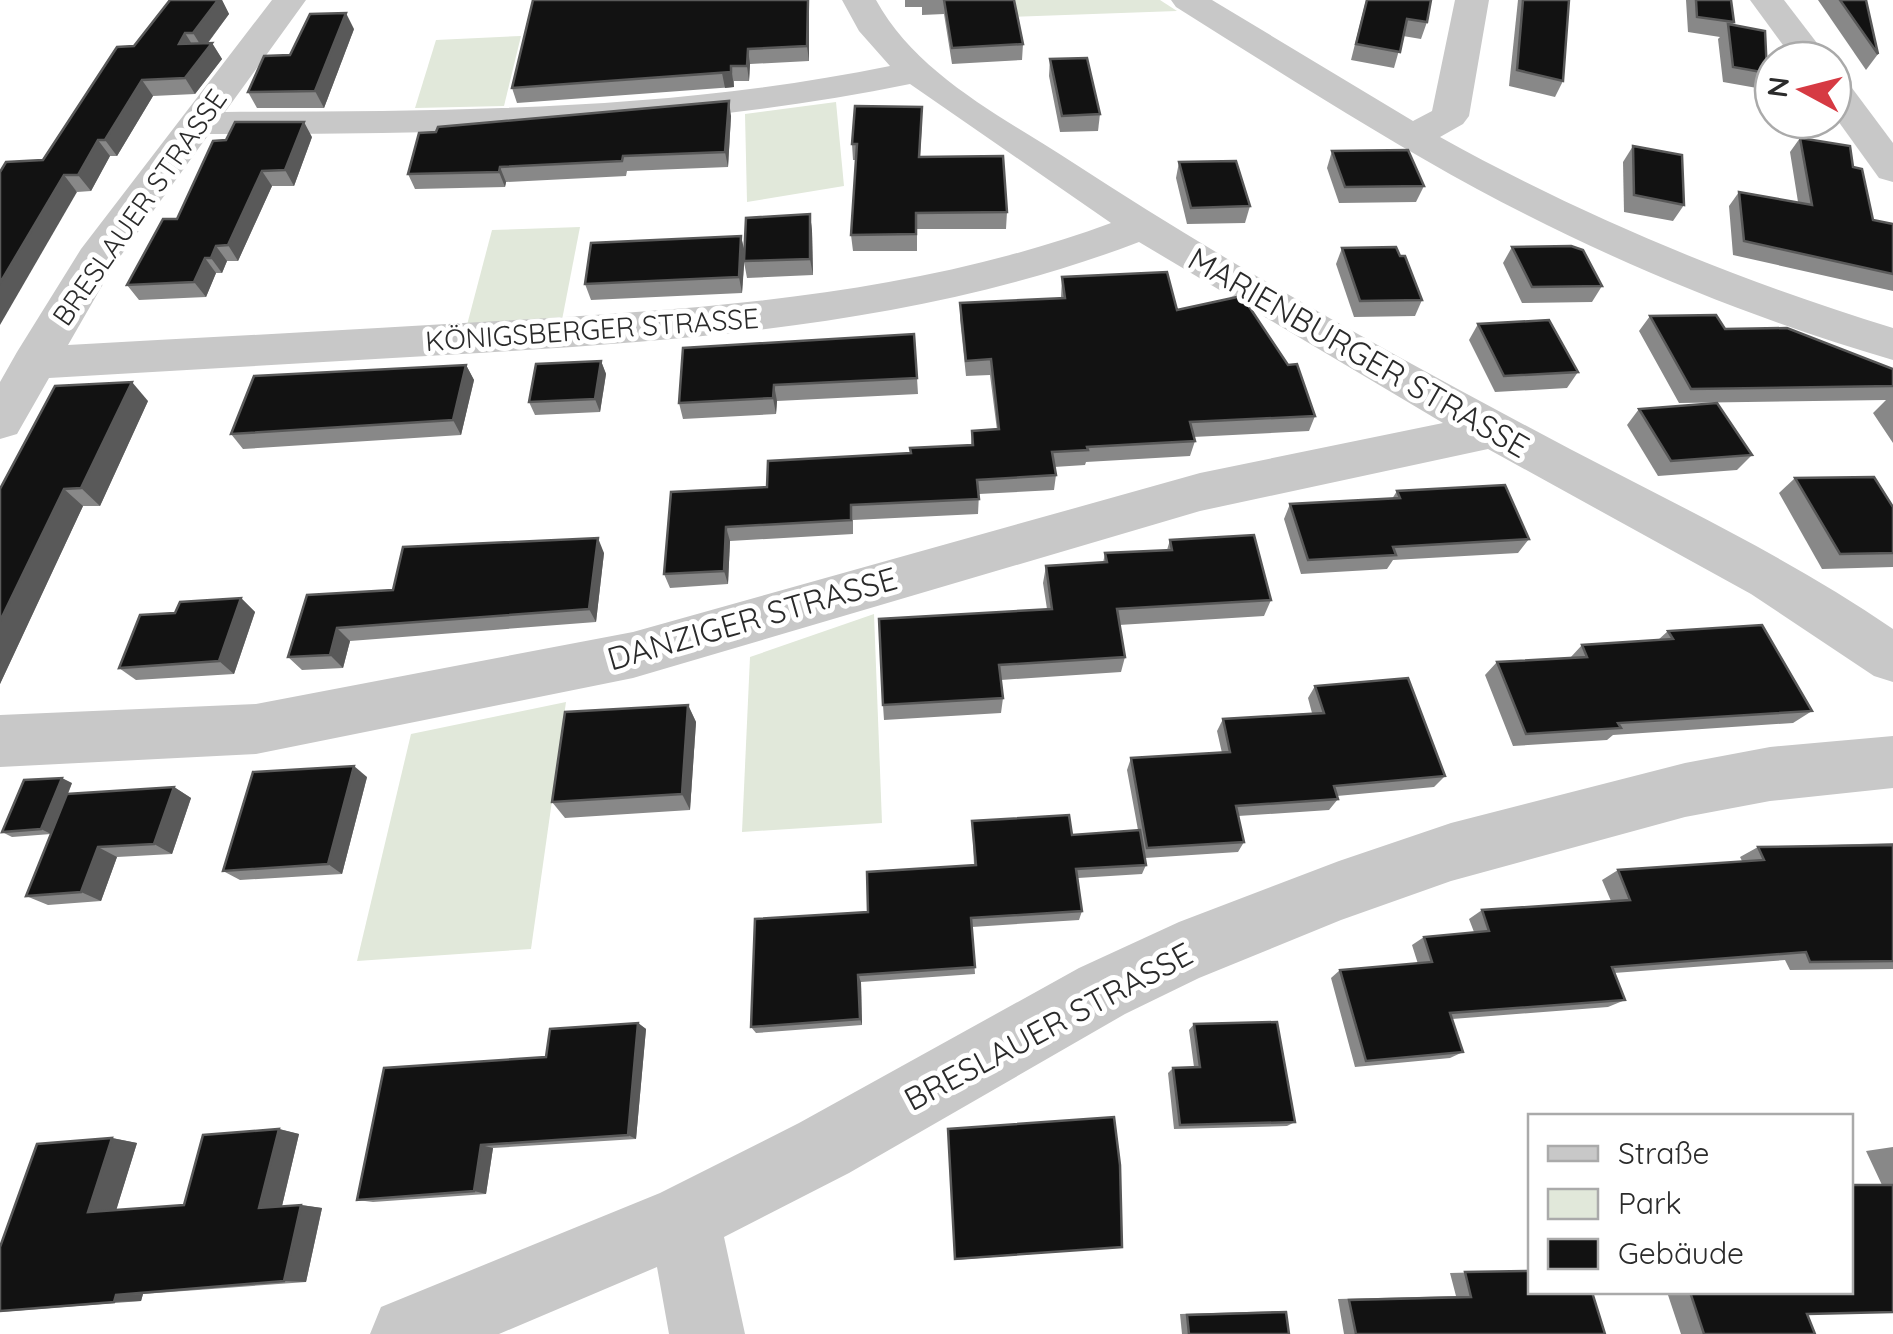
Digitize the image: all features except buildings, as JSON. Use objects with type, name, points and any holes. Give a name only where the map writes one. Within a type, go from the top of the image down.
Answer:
[{"type":"street","name":"BRESLAUER STRASSE","points":[[0,422],[96,260],[289,0]]},
{"type":"street","name":"MARIENBURGER STRASSE","points":[[859,0],[866,18],[916,72],[1140,227],[1493,430],[1807,602],[1893,659]]},
{"type":"street","points":[[1188,0],[1492,181],[1598,232],[1776,308],[1893,344]]},
{"type":"street","points":[[1413,137],[1450,116],[1472,0]]},
{"type":"street","points":[[1767,0],[1797,40]]},
{"type":"street","points":[[194,123],[479,122],[742,105],[916,72]]},
{"type":"street","points":[[1853,115],[1893,170]]},
{"type":"street","name":"KÖNIGSBERGER STRASSE","points":[[34,363],[744,320],[876,300],[982,277],[1090,248],[1140,227]]},
{"type":"street","name":"DANZIGER STRASSE","points":[[0,741],[256,729],[633,655],[999,546],[1182,497],[1493,430]]},
{"type":"street","name":"BRESLAUER STRASSE","points":[[408,1334],[684,1219],[824,1148],[1102,991],[1179,954],[1339,891],[1451,852],[1685,790],[1770,774],[1893,762]]},
{"type":"street","points":[[684,1219],[707,1334]]},
{"type":"green space","points":[[1010,0],[1160,0],[1177,11],[1012,17]]},
{"type":"green space","points":[[521,36],[504,106],[415,108],[436,40]]},
{"type":"green space","points":[[836,102],[844,186],[747,202],[745,114]]},
{"type":"green space","points":[[580,227],[562,320],[467,325],[492,230]]},
{"type":"green space","points":[[874,614],[882,823],[742,832],[750,657]]},
{"type":"green space","points":[[566,702],[531,949],[357,961],[411,734]]}]
